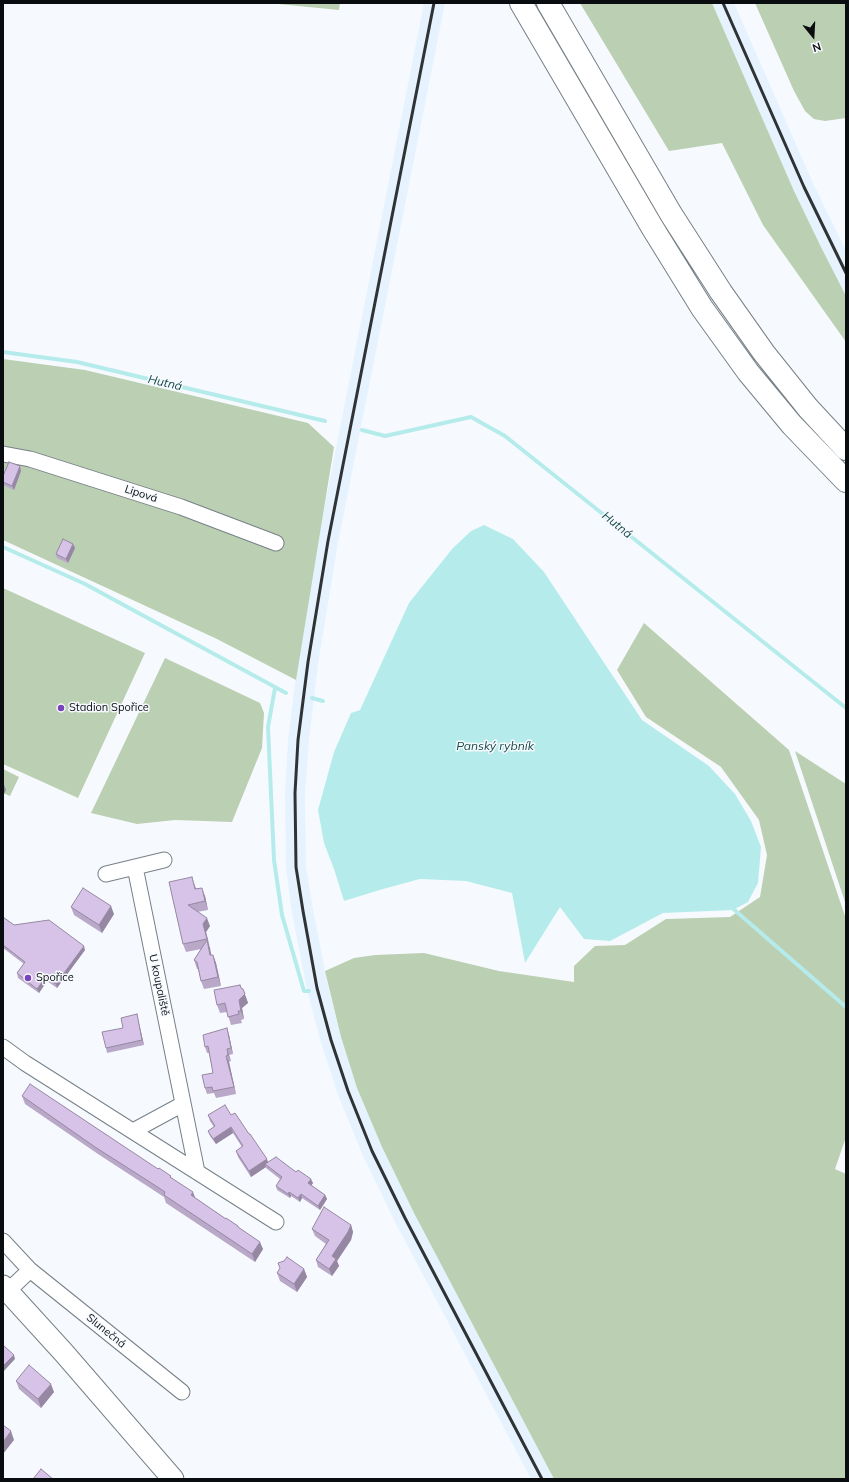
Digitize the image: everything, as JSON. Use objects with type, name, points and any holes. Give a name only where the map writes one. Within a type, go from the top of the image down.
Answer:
[{"type":"highway","points":[[521,3],[652,227],[702,308],[748,372],[792,425],[846,481]]},
{"type":"highway","points":[[548,3],[671,214],[720,292],[764,353],[808,408],[846,449]]},
{"type":"street","name":"Lipová","points":[[3,454],[30,459],[181,507],[276,543]]},
{"type":"street","points":[[106,874],[164,860]]},
{"type":"street","name":"U koupaliště","points":[[135,867],[197,1172]]},
{"type":"street","points":[[3,1047],[276,1222]]},
{"type":"street","points":[[133,1131],[183,1104]]},
{"type":"street","name":"Slunečná","points":[[3,1241],[30,1270],[182,1392]]},
{"type":"street","points":[[30,1270],[5,1288],[64,1353],[173,1479]]},
{"type":"shaded area","points":[[424,3],[445,3],[338,543],[318,664],[309,741],[305,794],[306,866],[328,986],[341,1037],[357,1088],[382,1147],[414,1213],[554,1479],[531,1479],[395,1222],[363,1156],[338,1095],[321,1043],[307,990],[292,913],[286,868],[285,793],[288,739],[298,661],[318,539]]},
{"type":"shaded area","points":[[712,3],[734,3],[813,183],[846,251],[846,296],[794,191]]},
{"type":"green space","points":[[268,3],[340,3],[339,10]]},
{"type":"green space","points":[[580,3],[712,3],[794,191],[846,296],[846,342],[763,225],[722,143],[669,151]]},
{"type":"green space","points":[[755,3],[846,3],[846,118],[825,121],[814,119],[805,111],[794,91]]},
{"type":"green space","points":[[3,359],[85,370],[308,423],[334,447],[296,680],[217,639],[3,540]]},
{"type":"green space","name":"Stadion Spořice","points":[[3,588],[145,653],[78,798],[3,764]]},
{"type":"green space","points":[[644,623],[789,750],[846,919],[846,1137],[835,1169],[846,1174],[846,1479],[554,1479],[414,1213],[382,1147],[357,1088],[341,1037],[325,971],[354,958],[375,955],[424,953],[499,971],[574,982],[574,966],[595,946],[625,945],[666,919],[730,917],[760,897],[767,855],[759,820],[721,767],[646,717],[617,670]]},
{"type":"green space","points":[[165,658],[260,703],[264,713],[262,748],[232,822],[175,820],[137,824],[91,813]]},
{"type":"green space","points":[[795,751],[846,784],[846,905]]},
{"type":"green space","points":[[3,769],[19,777],[10,796],[3,793]]},
{"type":"water","name":"Panský rybník","points":[[484,525],[513,539],[544,572],[642,720],[709,766],[735,794],[751,821],[761,847],[758,883],[748,902],[733,910],[663,913],[610,941],[584,939],[560,907],[525,963],[512,893],[466,881],[420,879],[344,901],[324,843],[318,810],[334,752],[351,713],[360,710],[409,603],[452,549],[471,531]]},
{"type":"building","points":[[9,462],[20,466],[12,486],[3,482],[3,476]]},
{"type":"building","points":[[63,539],[73,544],[66,559],[56,554]]},
{"type":"building","points":[[192,877],[195,889],[202,888],[205,901],[188,905],[207,918],[203,924],[207,939],[183,944],[169,882]]},
{"type":"building","points":[[83,888],[111,906],[99,925],[71,907]]},
{"type":"building","points":[[3,917],[14,925],[49,920],[84,946],[56,984],[46,977],[37,989],[17,973],[25,962],[3,945]]},
{"type":"building","points":[[207,940],[210,955],[213,955],[218,977],[201,981],[197,962],[194,960]]},
{"type":"building","points":[[240,985],[245,994],[239,1000],[241,1011],[238,1011],[239,1014],[228,1017],[225,1003],[217,1005],[214,990]]},
{"type":"building","points":[[137,1014],[142,1040],[106,1048],[102,1032],[123,1028],[121,1018]]},
{"type":"building","points":[[227,1028],[231,1048],[227,1049],[228,1055],[226,1056],[234,1087],[213,1091],[212,1087],[205,1088],[202,1075],[213,1073],[208,1046],[205,1047],[203,1035]]},
{"type":"building","points":[[30,1084],[158,1169],[159,1168],[171,1176],[170,1177],[193,1192],[191,1195],[260,1242],[252,1254],[164,1195],[165,1192],[95,1147],[22,1096]]},
{"type":"building","points":[[225,1105],[231,1115],[235,1113],[267,1159],[249,1171],[236,1151],[243,1146],[231,1127],[213,1139],[208,1131],[215,1126],[208,1115]]},
{"type":"building","points":[[276,1157],[296,1172],[298,1170],[311,1179],[308,1183],[325,1195],[318,1206],[301,1194],[298,1198],[289,1192],[288,1194],[276,1186],[282,1177],[265,1164]]},
{"type":"building","points":[[324,1207],[351,1225],[332,1256],[336,1259],[329,1269],[316,1260],[329,1240],[312,1229]]},
{"type":"building","points":[[287,1257],[304,1269],[294,1284],[277,1273],[280,1268],[278,1263],[284,1261]]},
{"type":"building","points":[[3,1345],[14,1355],[3,1366]]},
{"type":"building","points":[[29,1365],[51,1384],[38,1399],[16,1381]]},
{"type":"building","points":[[3,1425],[11,1431],[3,1442]]},
{"type":"building","points":[[41,1469],[53,1479],[33,1479]]},
{"type":"waterway","name":"Hutná","points":[[3,352],[77,362],[325,421]]},
{"type":"waterway","name":"Hutná","points":[[362,430],[385,436],[471,417],[505,436],[846,708]]},
{"type":"waterway","points":[[3,547],[85,584],[286,693]]},
{"type":"waterway","points":[[275,688],[268,727],[274,860],[282,915],[304,991],[309,991]]},
{"type":"waterway","points":[[312,698],[323,701]]},
{"type":"waterway","points":[[730,906],[846,1007]]},
{"type":"railway","points":[[434,3],[328,541],[308,662],[298,740],[295,793],[296,867],[317,988],[331,1040],[348,1091],[372,1151],[405,1218],[542,1479]]},
{"type":"railway","points":[[723,3],[804,187],[846,273]]},
{"type":"place","name":"Stadion Spořice","points":[[61,708]]},
{"type":"place","name":"Spořice","points":[[28,978]]}]
